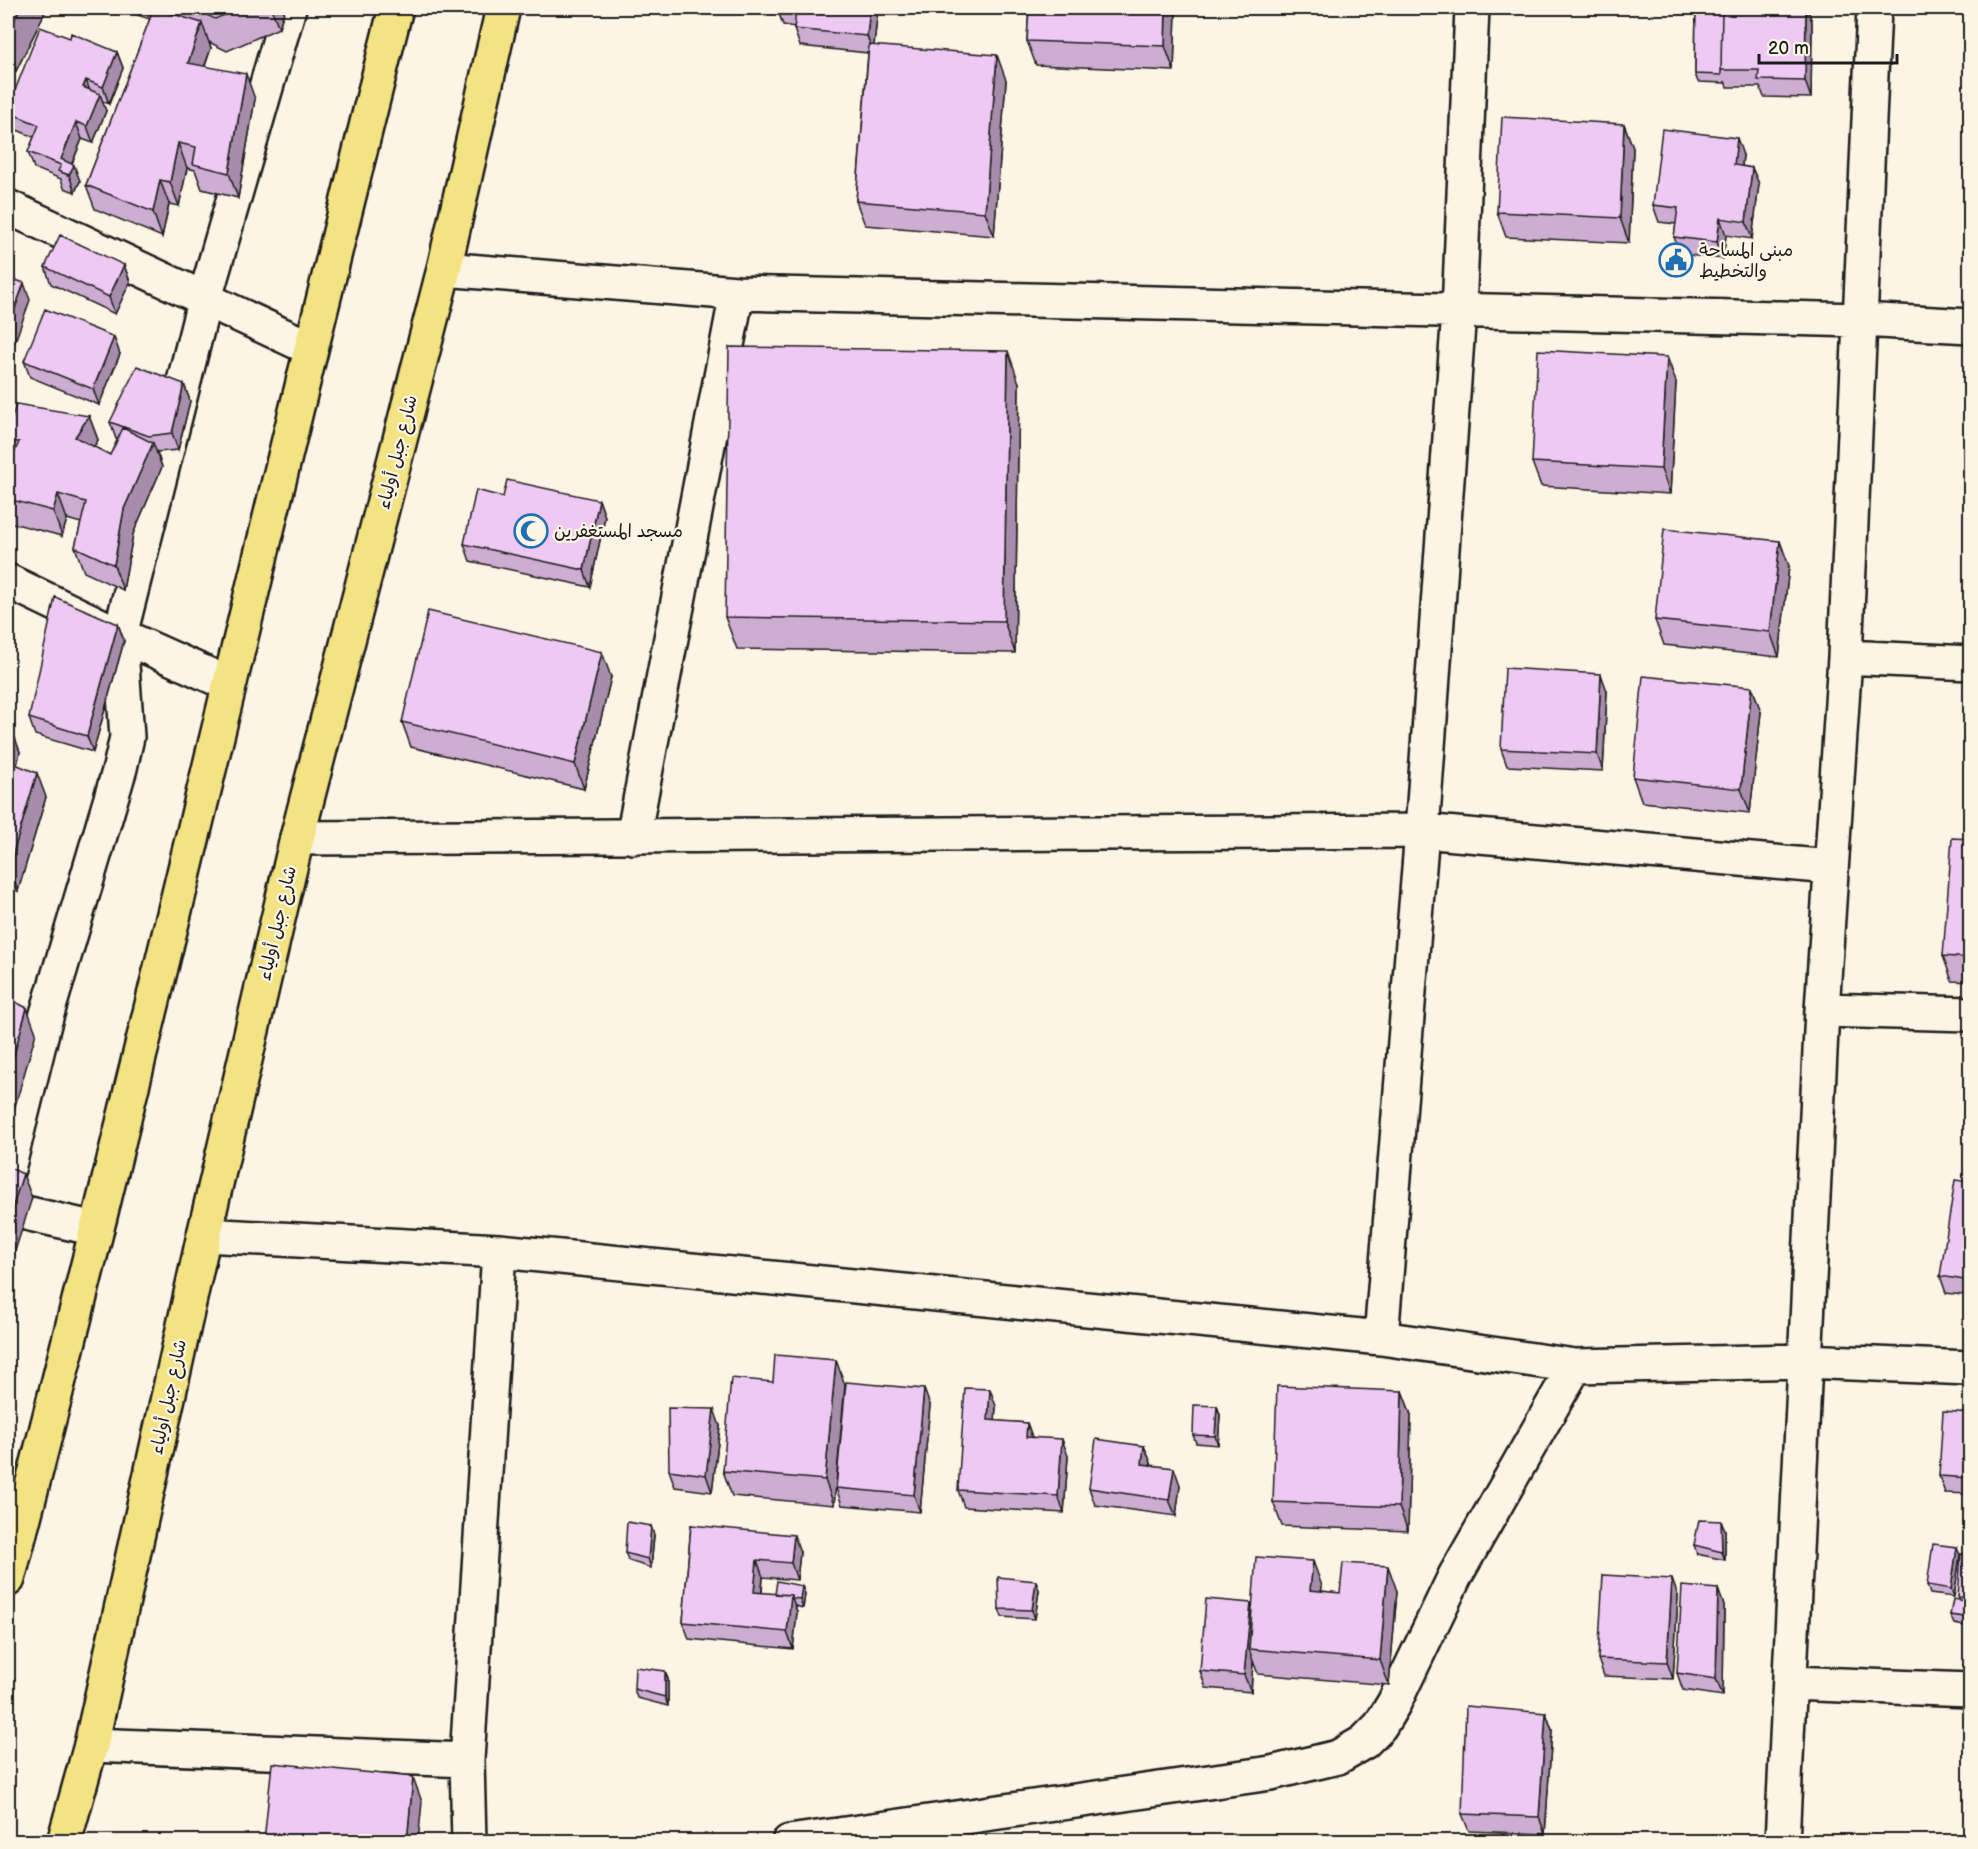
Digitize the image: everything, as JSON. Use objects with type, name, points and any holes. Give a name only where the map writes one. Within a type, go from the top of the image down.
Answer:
[{"type":"main road","points":[[8,1579],[96,1229],[310,348],[396,8]]},
{"type":"main road","name":"شارع جبل أولياء","points":[[64,1842],[91,1744],[204,1235],[297,838],[444,269],[503,8]]},
{"type":"street","points":[[8,1169],[44,1024],[120,768],[127,737],[120,635],[205,298],[289,8]]},
{"type":"street","points":[[1381,1338],[1422,831],[1459,311],[1472,8]]},
{"type":"street","points":[[1782,1842],[1822,1010],[1845,657],[1874,8]]},
{"type":"street","points":[[8,207],[310,348]]},
{"type":"street","points":[[444,269],[737,293],[1861,320],[1971,326]]},
{"type":"street","points":[[633,837],[737,293]]},
{"type":"street","points":[[8,580],[120,635],[229,684]]},
{"type":"street","points":[[1845,657],[1971,663]]},
{"type":"street","points":[[297,838],[1422,831],[1831,867]]},
{"type":"street","points":[[12,1010],[44,1024]]},
{"type":"street","points":[[1822,1010],[1971,1014]]},
{"type":"street","points":[[8,1209],[96,1229]]},
{"type":"street","points":[[204,1235],[499,1251],[1381,1338],[1575,1366],[1804,1361],[1971,1368]]},
{"type":"street","points":[[469,1842],[467,1760],[499,1251]]},
{"type":"street","points":[[789,1842],[842,1839],[1271,1773],[1338,1757],[1364,1742],[1380,1726],[1394,1703],[1455,1576],[1575,1366]]},
{"type":"street","points":[[1790,1683],[1971,1690]]},
{"type":"street","points":[[91,1744],[467,1760]]},
{"type":"building","points":[[8,8],[20,8],[8,33]]},
{"type":"building","points":[[154,8],[202,23],[188,63],[246,74],[229,173],[193,164],[196,147],[178,143],[170,182],[160,180],[153,212],[86,185]]},
{"type":"building","points":[[193,8],[241,8],[215,19]]},
{"type":"building","points":[[777,8],[870,8],[867,36],[794,29],[796,11]]},
{"type":"building","points":[[1029,8],[1166,8],[1165,46],[1027,41]]},
{"type":"building","points":[[1696,8],[1722,8],[1721,75],[1695,74]]},
{"type":"building","points":[[1722,8],[1806,8],[1805,81],[1758,80],[1759,70],[1721,70]]},
{"type":"building","points":[[40,27],[70,38],[71,33],[117,52],[103,87],[86,80],[83,87],[100,94],[87,126],[76,122],[61,159],[74,165],[69,175],[58,171],[61,165],[28,152],[39,125],[8,112]]},
{"type":"building","points":[[869,45],[997,55],[985,212],[856,201]]},
{"type":"building","points":[[1502,117],[1624,124],[1620,218],[1497,212]]},
{"type":"building","points":[[1662,129],[1737,138],[1734,165],[1752,168],[1746,222],[1720,218],[1717,242],[1674,237],[1678,208],[1653,205]]},
{"type":"building","points":[[60,235],[124,265],[109,297],[45,267]]},
{"type":"building","points":[[8,277],[24,283],[8,328]]},
{"type":"building","points":[[45,309],[114,337],[93,389],[24,361]]},
{"type":"building","points":[[729,347],[1008,351],[1004,621],[725,617]]},
{"type":"building","points":[[1538,350],[1667,357],[1661,469],[1532,462]]},
{"type":"building","points":[[137,366],[184,384],[172,433],[149,436],[110,422]]},
{"type":"building","points":[[16,404],[89,416],[75,437],[110,455],[123,428],[153,443],[124,509],[114,565],[75,547],[86,502],[58,494],[53,511],[8,499],[8,468],[19,442],[8,441],[8,431]]},
{"type":"building","points":[[507,480],[599,500],[584,570],[464,544],[476,490],[503,497]]},
{"type":"building","points":[[1664,529],[1780,541],[1770,632],[1655,620]]},
{"type":"building","points":[[55,597],[118,624],[87,736],[29,718]]},
{"type":"building","points":[[428,611],[602,652],[575,764],[402,722]]},
{"type":"building","points":[[1505,668],[1601,674],[1597,754],[1501,749]]},
{"type":"building","points":[[1643,676],[1752,687],[1741,789],[1633,777]]},
{"type":"building","points":[[8,725],[11,727],[8,742]]},
{"type":"building","points":[[8,761],[37,773],[9,867],[8,866]]},
{"type":"building","points":[[1952,838],[1971,839],[1971,958],[1943,956]]},
{"type":"building","points":[[8,998],[27,1008],[8,1076]]},
{"type":"building","points":[[8,1167],[23,1174],[8,1221]]},
{"type":"building","points":[[1955,1180],[1971,1181],[1971,1281],[1940,1276]]},
{"type":"building","points":[[775,1355],[836,1360],[825,1480],[723,1471],[731,1378],[773,1382]]},
{"type":"building","points":[[846,1382],[924,1389],[914,1495],[836,1488]]},
{"type":"building","points":[[1277,1386],[1402,1391],[1399,1507],[1273,1502]]},
{"type":"building","points":[[965,1388],[990,1389],[988,1420],[1027,1423],[1026,1437],[1062,1439],[1058,1496],[958,1490]]},
{"type":"building","points":[[1194,1405],[1217,1406],[1215,1436],[1193,1435]]},
{"type":"building","points":[[668,1408],[714,1409],[706,1475],[669,1470]]},
{"type":"building","points":[[1943,1411],[1971,1413],[1971,1478],[1939,1476]]},
{"type":"building","points":[[1096,1439],[1144,1446],[1142,1464],[1174,1468],[1169,1500],[1089,1488]]},
{"type":"building","points":[[1699,1520],[1721,1521],[1722,1552],[1694,1545]]},
{"type":"building","points":[[627,1522],[651,1526],[648,1559],[625,1553]]},
{"type":"building","points":[[691,1525],[794,1535],[791,1563],[757,1560],[754,1592],[791,1595],[787,1632],[683,1622]]},
{"type":"building","points":[[1933,1544],[1957,1547],[1951,1589],[1927,1585]]},
{"type":"building","points":[[1961,1554],[1971,1555],[1971,1598],[1958,1597]]},
{"type":"building","points":[[1256,1557],[1313,1561],[1310,1590],[1340,1593],[1343,1563],[1388,1566],[1380,1660],[1249,1649]]},
{"type":"building","points":[[1603,1575],[1672,1579],[1667,1662],[1598,1659]]},
{"type":"building","points":[[998,1577],[1036,1581],[1032,1610],[999,1609]]},
{"type":"building","points":[[777,1581],[802,1586],[800,1599],[792,1598],[791,1595],[775,1594]]},
{"type":"building","points":[[1682,1586],[1718,1589],[1716,1679],[1677,1673]]},
{"type":"building","points":[[1206,1599],[1251,1603],[1244,1675],[1200,1671]]},
{"type":"building","points":[[1953,1599],[1971,1602],[1971,1618],[1950,1615]]},
{"type":"building","points":[[635,1667],[665,1671],[665,1697],[634,1689]]},
{"type":"building","points":[[1466,1706],[1546,1713],[1539,1817],[1462,1814]]},
{"type":"building","points":[[272,1763],[413,1777],[407,1842],[264,1842]]},
{"type":"place","name":"مبنى المساحة والتخطيط","points":[[1676,260]]},
{"type":"place","name":"مسجد المستغفرين","points":[[531,531]]}]
